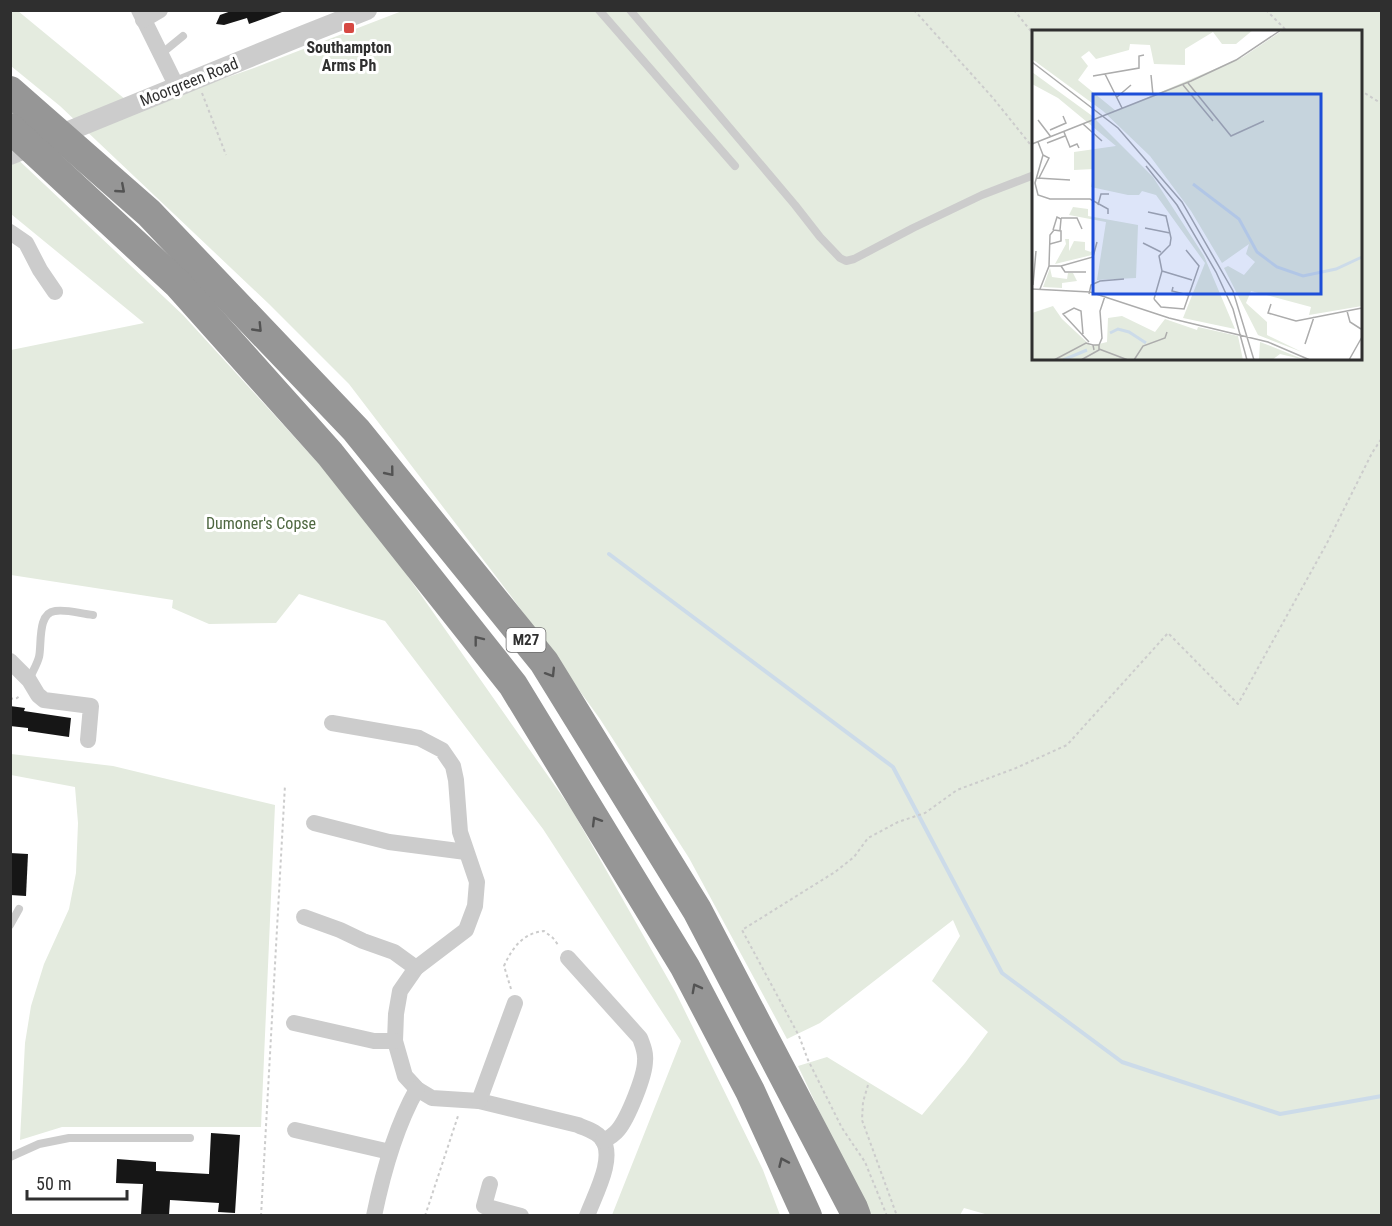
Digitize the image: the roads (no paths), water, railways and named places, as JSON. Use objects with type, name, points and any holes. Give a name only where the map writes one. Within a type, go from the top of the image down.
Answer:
[{"type":"highway","name":"M27","points":[[10,91],[149,213],[356,430],[544,662],[697,910],[856,1215]]},
{"type":"highway","name":"M27","points":[[10,128],[186,292],[330,454],[513,685],[685,967],[750,1091],[807,1215]]},
{"type":"street","points":[[160,10],[141,15],[177,87]]},
{"type":"street","name":"Moorgreen Road","points":[[10,155],[367,10]]},
{"type":"street","points":[[10,232],[26,243],[55,292]]},
{"type":"street","points":[[10,661],[29,680],[38,695],[45,700],[91,706],[88,740]]},
{"type":"street","points":[[332,723],[418,738],[442,750],[453,766],[456,780],[460,832],[477,882],[476,906],[466,930],[416,968],[400,992],[394,1041],[405,1076],[417,1089],[432,1098],[471,1100],[578,1125],[597,1134],[603,1141],[607,1155],[604,1173],[586,1215]]},
{"type":"street","points":[[314,823],[389,842],[466,852]]},
{"type":"street","points":[[304,917],[394,952],[416,968]]},
{"type":"street","points":[[568,957],[640,1038],[645,1052],[645,1066],[638,1090],[623,1122],[619,1130],[603,1141]]},
{"type":"street","points":[[471,1100],[515,1003]]},
{"type":"street","points":[[294,1023],[374,1041],[394,1041]]},
{"type":"street","points":[[374,1215],[390,1152],[408,1105],[417,1089]]},
{"type":"street","points":[[295,1130],[390,1152]]},
{"type":"street","points":[[490,1184],[482,1211],[521,1215]]},
{"type":"lane","points":[[599,10],[735,166]]},
{"type":"lane","points":[[630,10],[795,204],[820,237],[840,258],[846,261],[982,195],[1032,176]]},
{"type":"lane","points":[[161,54],[183,36]]},
{"type":"lane","points":[[29,680],[39,658],[41,632],[46,615],[56,610],[93,615]]},
{"type":"lane","points":[[10,926],[19,909]]},
{"type":"lane","points":[[10,1157],[39,1144],[69,1138],[190,1138]]},
{"type":"waterway","points":[[609,554],[893,767],[1002,973],[1122,1062],[1280,1114],[1382,1096]]},
{"type":"place","name":"Southampton Arms Ph","points":[[349,28]]},
{"type":"park label","name":"Dumoner's Copse","points":[[261,523]]}]
